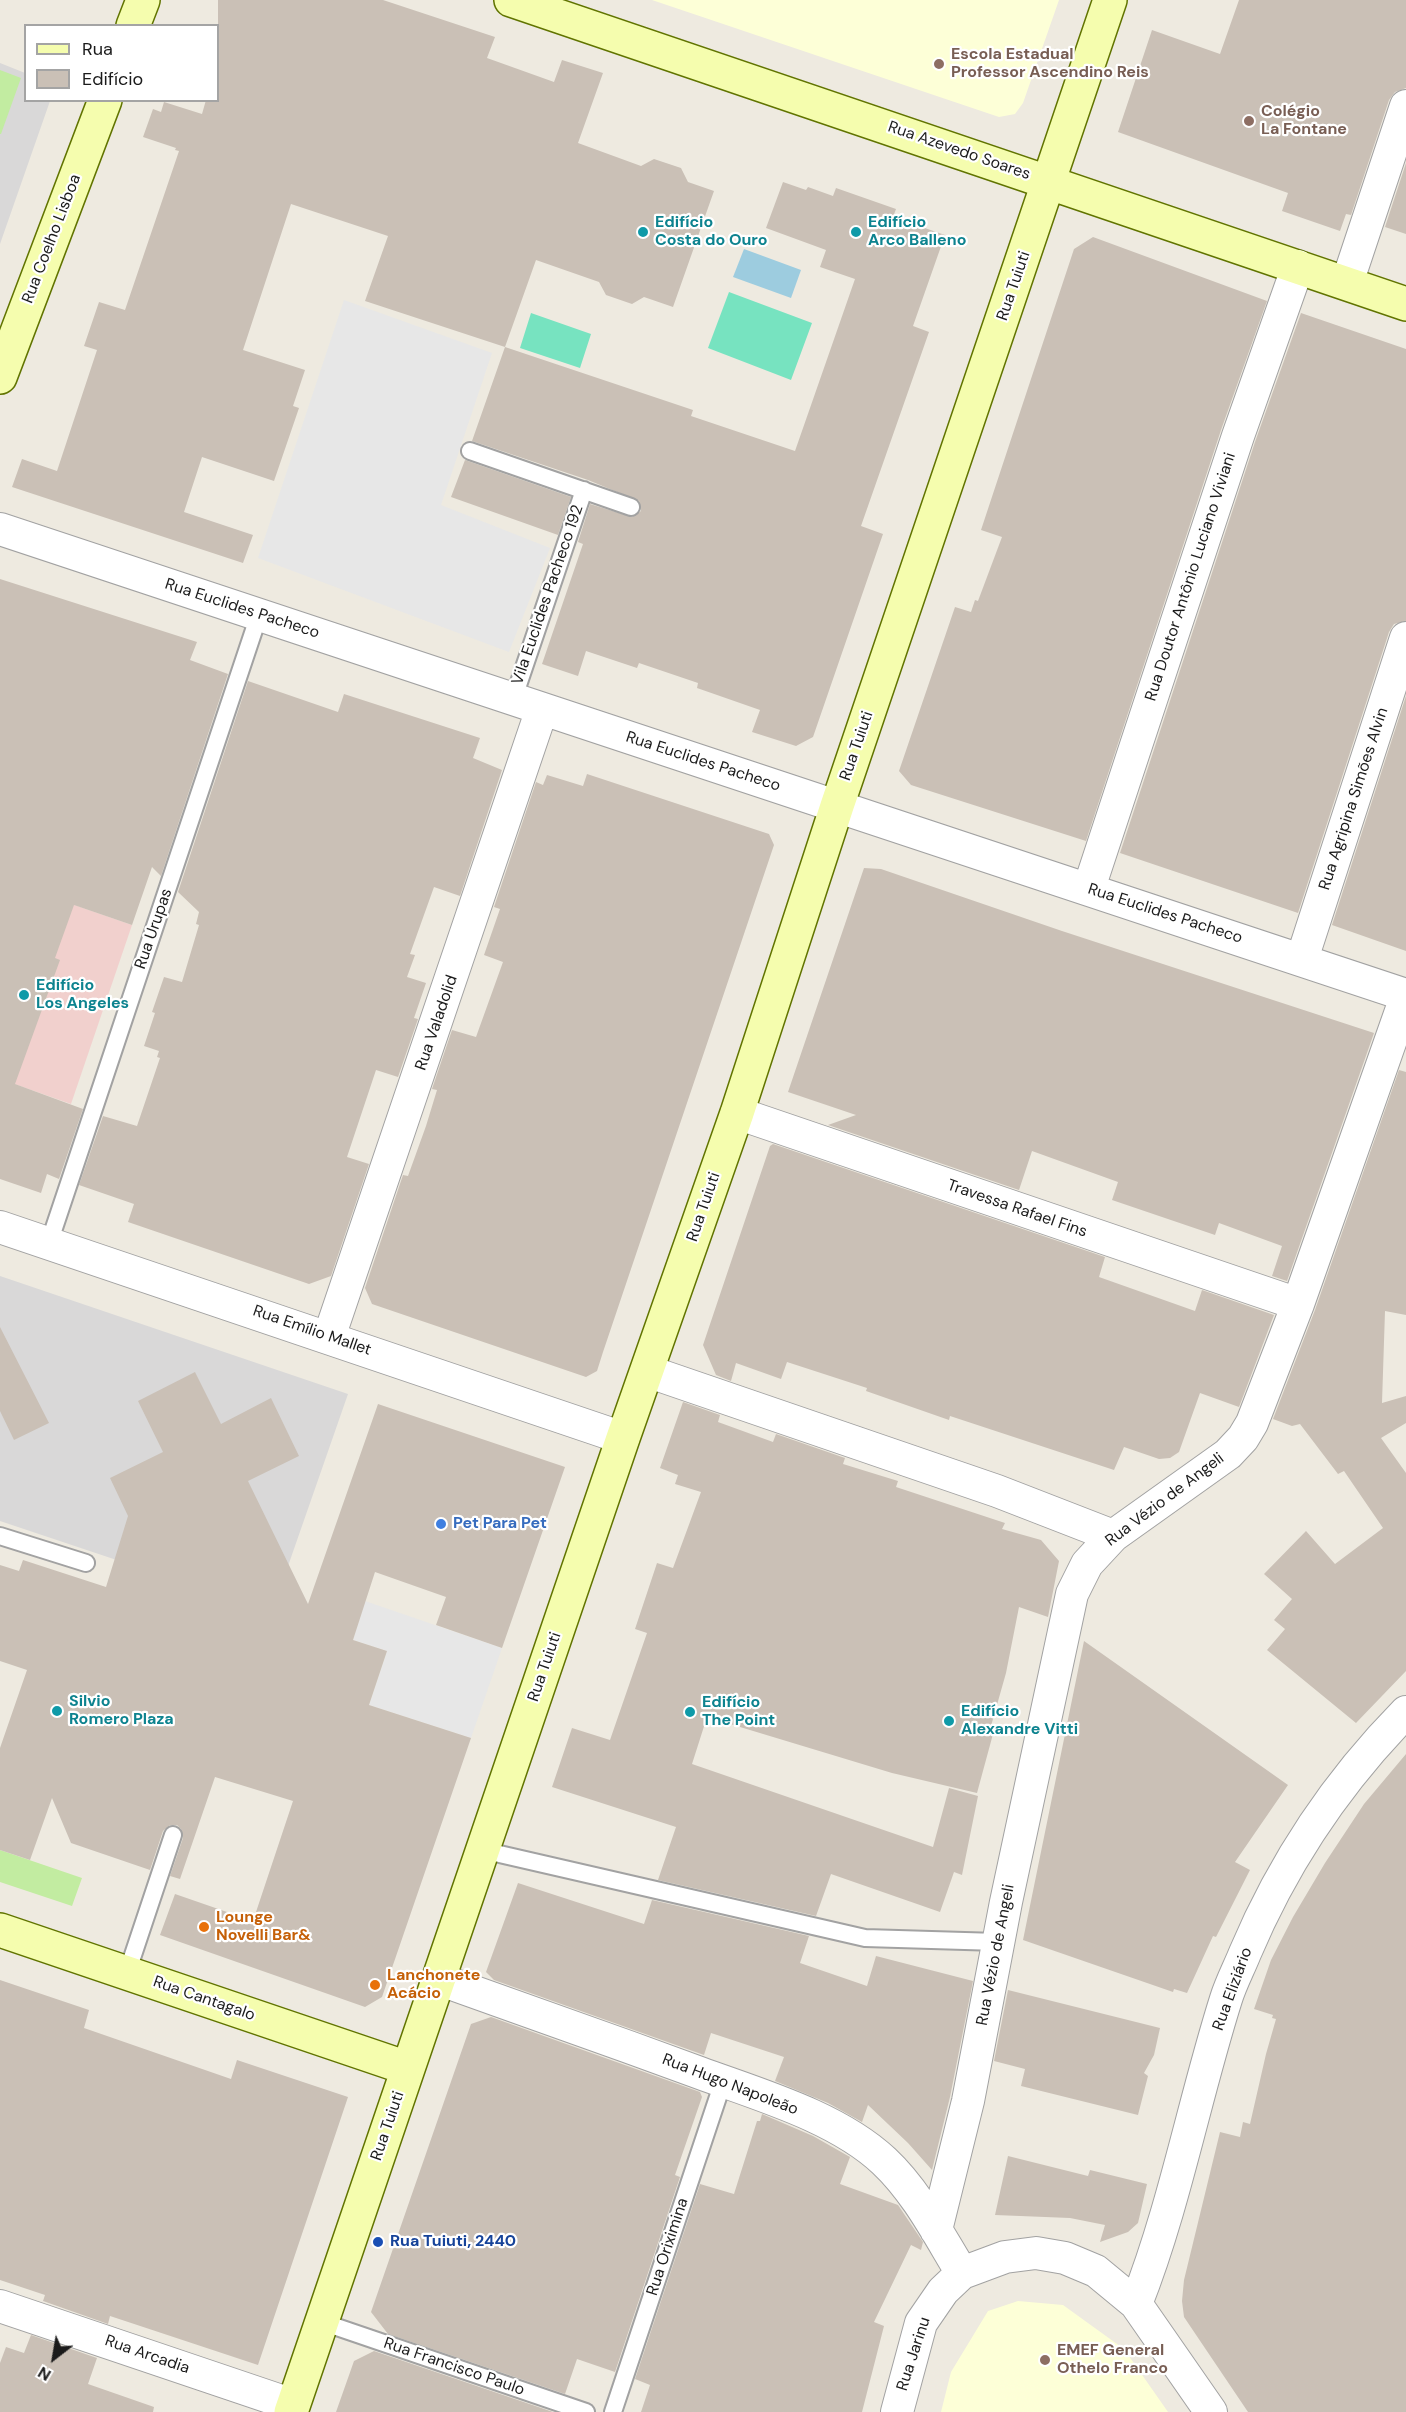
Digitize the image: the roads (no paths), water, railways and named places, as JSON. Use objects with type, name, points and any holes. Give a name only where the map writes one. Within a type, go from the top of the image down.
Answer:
[{"type":"street","points":[[134,24],[143,0]]},
{"type":"street","name":"Rua Azevedo Soares","points":[[511,0],[1406,304]]},
{"type":"street","name":"Rua Tuiuti","points":[[292,2408],[736,1113],[837,806],[1110,0]]},
{"type":"street","name":"Rua Coelho Lisboa","points":[[0,377],[104,102]]},
{"type":"street","points":[[1347,283],[1406,106]]},
{"type":"street","name":"Rua Doutor Antônio Luciano Viviani","points":[[1089,888],[1238,436],[1298,266]]},
{"type":"street","name":"Rua Euclides Pacheco","points":[[0,529],[1089,888],[1406,996]]},
{"type":"street","name":"Rua Agripina Simões Alvin","points":[[1302,959],[1406,638]]},
{"type":"street","name":"Rua Valadolid","points":[[329,1337],[542,709]]},
{"type":"street","name":"Rua Vézio de Angeli","points":[[936,2230],[968,2101],[998,1942],[1072,1594],[1086,1564],[1113,1536],[1228,1454],[1243,1438],[1261,1405],[1406,996]]},
{"type":"street","name":"Travessa Rafael Fins","points":[[736,1113],[1298,1304]]},
{"type":"street","name":"Rua Emílio Mallet","points":[[0,1227],[623,1438]]},
{"type":"street","points":[[647,1371],[997,1491],[1113,1536]]},
{"type":"street","name":"Rua Eliziário","points":[[1136,2304],[1165,2225],[1226,1997],[1257,1924],[1298,1848],[1340,1787],[1406,1712]]},
{"type":"street","name":"Rua Cantagalo","points":[[0,1930],[407,2068]]},
{"type":"street","name":"Rua Hugo Napoleão","points":[[438,1979],[723,2082],[825,2121],[848,2133],[883,2159],[899,2176],[962,2273]]},
{"type":"street","points":[[962,2273],[1005,2257],[1036,2253],[1065,2258],[1096,2271],[1136,2304],[1211,2412]]},
{"type":"street","name":"Rua Jarinu","points":[[897,2412],[921,2323],[944,2291],[962,2273]]},
{"type":"street","name":"Rua Arcadia","points":[[0,2306],[292,2408]]},
{"type":"lane","name":"Vila Euclides Pacheco 192","points":[[470,451],[631,507]]},
{"type":"lane","name":"Vila Euclides Pacheco 192","points":[[513,700],[584,490]]},
{"type":"lane","name":"Rua Urupas","points":[[49,1243],[259,615]]},
{"type":"lane","points":[[0,1536],[86,1563]]},
{"type":"lane","points":[[127,1973],[173,1835]]},
{"type":"lane","points":[[482,1850],[865,1938],[998,1942]]},
{"type":"lane","name":"Rua Oriximina","points":[[613,2412],[723,2082]]},
{"type":"lane","name":"Rua Francisco Paulo","points":[[322,2322],[586,2412]]},
{"type":"water","points":[[744,249],[801,270],[791,298],[733,277]]},
{"type":"place","name":"Escola Estadual Professor Ascendino Reis","points":[[939,64]]},
{"type":"place","name":"Colégio La Fontane","points":[[1249,121]]},
{"type":"place","name":"Edifício Costa do Ouro","points":[[643,232]]},
{"type":"place","name":"Edifício Arco Balleno","points":[[856,232]]},
{"type":"place","name":"Edifício Los Angeles","points":[[24,995]]},
{"type":"place","name":"Pet Para Pet","points":[[441,1524]]},
{"type":"place","name":"Silvio Romero Plaza","points":[[57,1711]]},
{"type":"place","name":"Edifício The Point","points":[[690,1712]]},
{"type":"place","name":"Edifício Alexandre Vitti","points":[[949,1721]]},
{"type":"place","name":"Lounge Novelli Bar&","points":[[204,1927]]},
{"type":"place","name":"Lanchonete Acácio","points":[[375,1985]]},
{"type":"place","name":"Rua Tuiuti, 2440","points":[[378,2242]]},
{"type":"place","name":"EMEF General Othelo Franco","points":[[1045,2360]]}]
